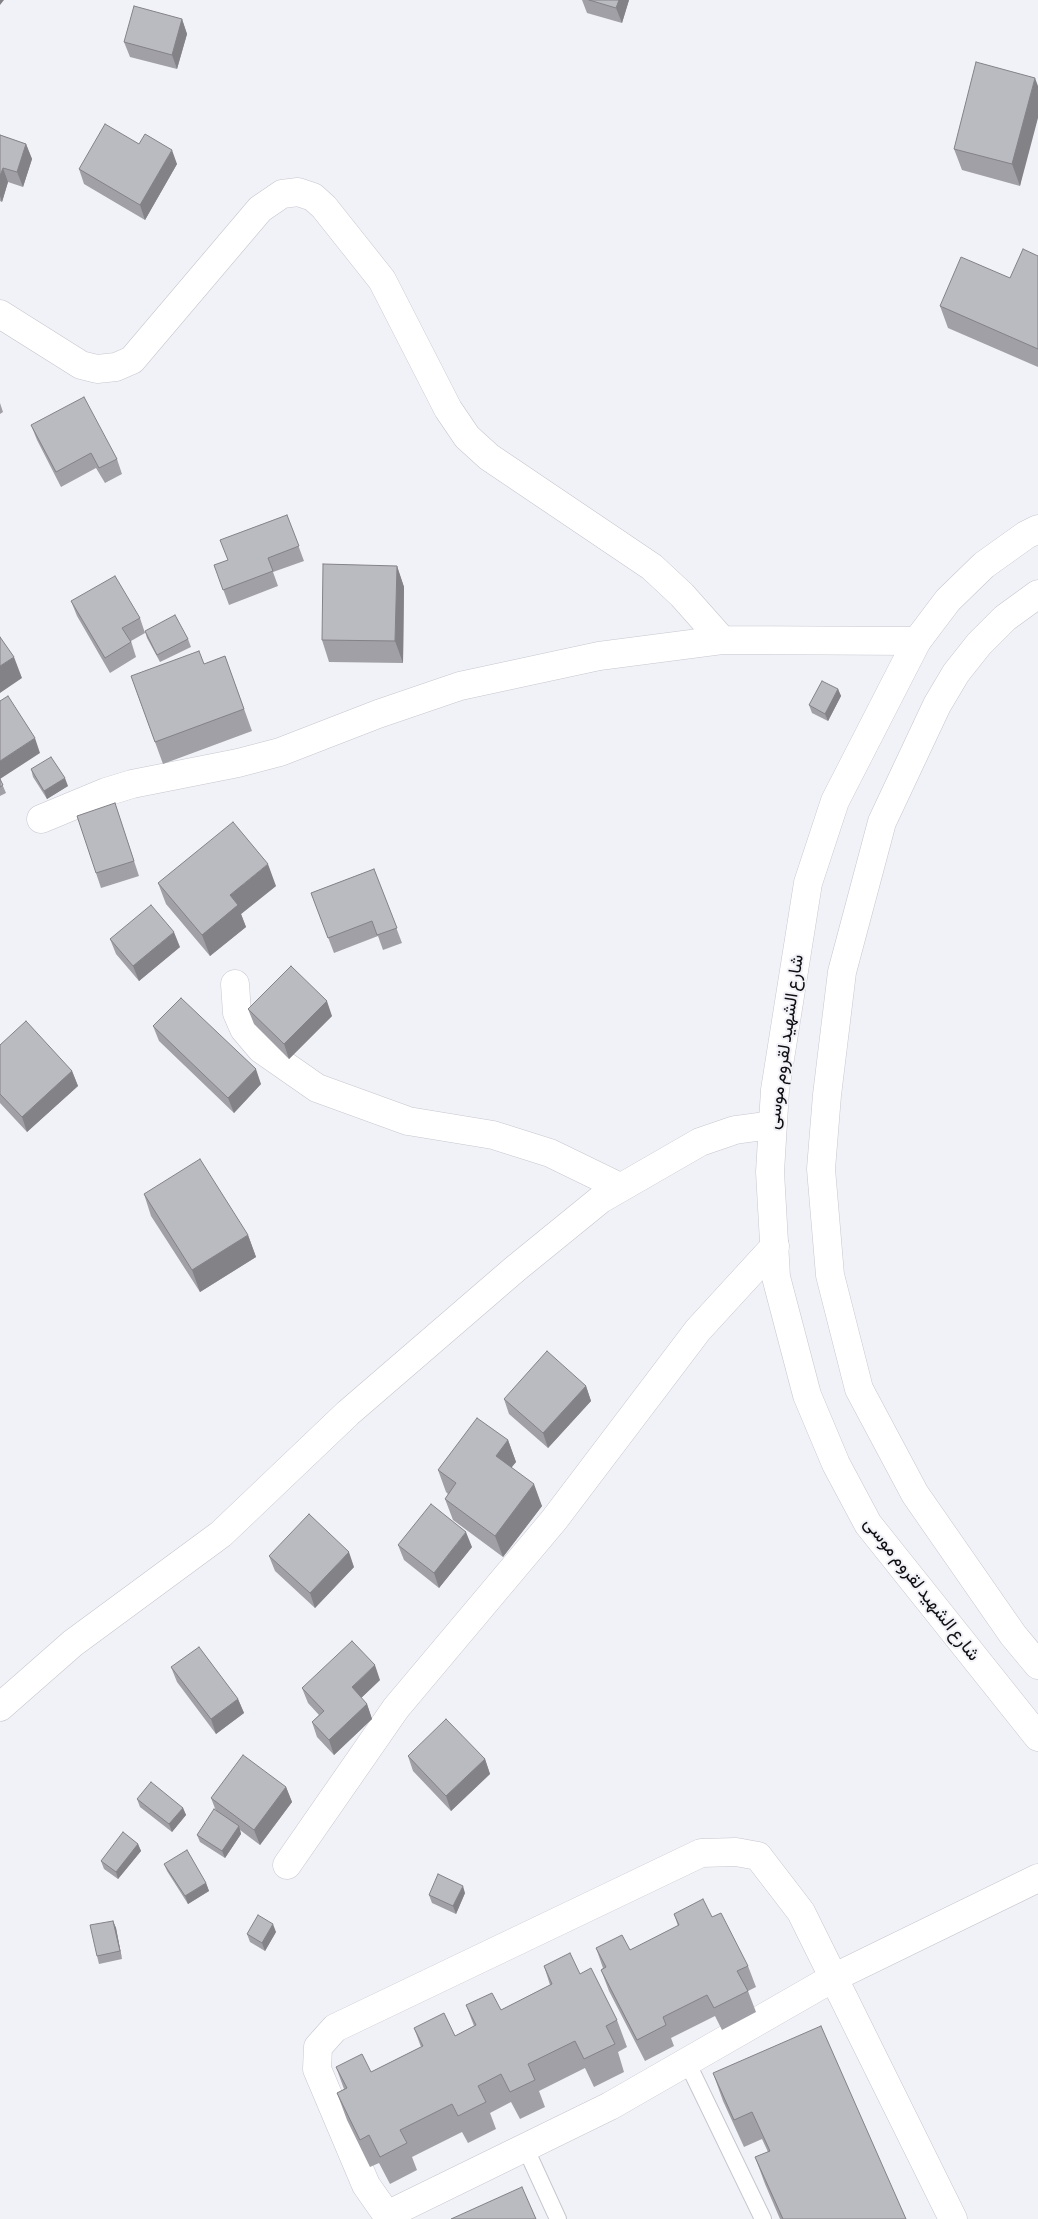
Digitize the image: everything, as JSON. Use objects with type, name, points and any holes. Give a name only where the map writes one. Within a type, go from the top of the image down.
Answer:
[{"type":"street","points":[[0,314],[81,364],[97,369],[116,367],[132,360],[260,209],[282,194],[298,192],[313,196],[324,207],[382,280],[448,409],[467,436],[489,457],[652,568],[682,595],[722,640]]},
{"type":"street","name":"شارع الشهيد لقروم موسى","points":[[1038,529],[1026,535],[984,565],[948,600],[917,640],[835,801],[808,883],[774,1090],[770,1172],[776,1277],[807,1395],[836,1464],[868,1524],[1038,1737]]},
{"type":"street","points":[[1038,594],[1005,618],[979,644],[956,673],[937,705],[882,822],[842,972],[827,1095],[821,1169],[830,1275],[858,1389],[915,1494],[1013,1635],[1038,1665]]},
{"type":"street","points":[[41,819],[106,792],[132,784],[238,763],[280,752],[378,714],[460,686],[599,656],[722,640],[917,640]]},
{"type":"street","points":[[236,984],[237,1013],[244,1029],[261,1049],[317,1088],[408,1120],[492,1135],[550,1152],[620,1187]]},
{"type":"street","points":[[0,1707],[73,1643],[221,1534],[348,1413],[515,1270],[602,1199],[700,1142],[735,1130],[772,1125]]},
{"type":"street","points":[[287,1865],[396,1708],[554,1520],[698,1330],[774,1246]]},
{"type":"street","points":[[953,2219],[833,1978],[801,1912],[758,1856],[736,1852],[701,1853],[335,2028],[318,2047],[317,2069],[366,2185],[388,2217],[610,2106],[833,1978],[1038,1878]]},
{"type":"lane","points":[[687,2062],[763,2219]]},
{"type":"lane","points":[[525,2147],[558,2219]]},
{"type":"building","points":[[589,0],[619,0],[616,8]]},
{"type":"building","points":[[134,6],[182,19],[172,55],[124,42]]},
{"type":"building","points":[[976,62],[1035,78],[1012,164],[954,149]]},
{"type":"building","points":[[105,124],[139,144],[145,134],[172,150],[140,205],[79,169]]},
{"type":"building","points":[[0,135],[26,144],[17,172],[3,168],[0,176]]},
{"type":"building","points":[[1023,249],[1038,256],[1038,349],[940,306],[961,257],[1010,278]]},
{"type":"building","points":[[84,397],[117,459],[99,468],[91,453],[56,472],[31,425]]},
{"type":"building","points":[[287,515],[299,546],[268,558],[273,571],[223,590],[214,565],[228,560],[220,540]]},
{"type":"building","points":[[323,564],[397,566],[395,641],[322,640]]},
{"type":"building","points":[[115,576],[140,618],[122,628],[131,642],[105,658],[71,601]]},
{"type":"building","points":[[175,615],[188,639],[157,655],[145,631]]},
{"type":"building","points":[[0,637],[14,657],[0,666]]},
{"type":"building","points":[[199,651],[204,664],[225,656],[244,709],[155,742],[131,676]]},
{"type":"building","points":[[822,681],[838,689],[825,714],[809,705]]},
{"type":"building","points":[[8,696],[35,738],[0,761],[0,701]]},
{"type":"building","points":[[51,757],[65,778],[44,791],[31,769]]},
{"type":"building","points":[[115,803],[134,861],[96,873],[77,816]]},
{"type":"building","points":[[233,822],[268,864],[230,895],[238,905],[202,935],[158,883]]},
{"type":"building","points":[[374,869],[397,928],[377,935],[372,921],[328,938],[311,893]]},
{"type":"building","points":[[151,905],[174,932],[133,966],[110,939]]},
{"type":"building","points":[[291,966],[327,1001],[284,1044],[248,1009]]},
{"type":"building","points":[[181,998],[256,1069],[228,1098],[153,1026]]},
{"type":"building","points":[[26,1021],[72,1071],[22,1117],[0,1094],[0,1045]]},
{"type":"building","points":[[200,1159],[248,1235],[192,1270],[144,1194]]},
{"type":"building","points":[[547,1351],[586,1386],[543,1433],[504,1399]]},
{"type":"building","points":[[477,1418],[508,1440],[496,1456],[534,1484],[495,1536],[445,1499],[456,1483],[438,1470]]},
{"type":"building","points":[[431,1504],[466,1532],[434,1573],[398,1545]]},
{"type":"building","points":[[309,1514],[349,1552],[310,1593],[269,1556]]},
{"type":"building","points":[[352,1641],[375,1665],[352,1687],[367,1704],[329,1740],[312,1722],[324,1711],[302,1688]]},
{"type":"building","points":[[199,1647],[238,1699],[211,1719],[171,1667]]},
{"type":"building","points":[[446,1719],[485,1759],[446,1796],[408,1756]]},
{"type":"building","points":[[243,1755],[286,1787],[254,1830],[211,1798]]},
{"type":"building","points":[[151,1782],[183,1808],[169,1824],[137,1799]]},
{"type":"building","points":[[214,1809],[239,1826],[222,1851],[197,1835]]},
{"type":"building","points":[[123,1832],[138,1844],[116,1872],[101,1861]]},
{"type":"building","points":[[187,1850],[206,1883],[185,1896],[164,1864]]},
{"type":"building","points":[[438,1874],[463,1886],[453,1906],[429,1895]]},
{"type":"building","points":[[703,1899],[712,1917],[721,1913],[748,1966],[737,1971],[748,1991],[714,2008],[707,1995],[663,2017],[666,2025],[637,2040],[601,1970],[606,1967],[596,1948],[622,1935],[630,1950],[679,1925],[674,1914]]},
{"type":"building","points":[[258,1915],[273,1924],[262,1943],[247,1934]]},
{"type":"building","points":[[113,1921],[120,1951],[97,1956],[90,1925]]},
{"type":"building","points":[[570,1953],[580,1974],[591,1968],[617,2020],[606,2026],[615,2044],[584,2059],[575,2041],[528,2064],[535,2080],[510,2092],[501,2074],[478,2086],[486,2102],[458,2116],[452,2104],[400,2130],[407,2143],[380,2157],[369,2135],[360,2140],[337,2093],[347,2088],[336,2067],[362,2054],[371,2072],[423,2046],[414,2028],[444,2013],[455,2036],[476,2025],[466,2005],[492,1993],[501,2010],[552,1984],[544,1966]]},
{"type":"building","points":[[821,2026],[906,2219],[783,2219],[755,2157],[770,2151],[752,2112],[734,2120],[713,2073]]},
{"type":"building","points":[[522,2187],[536,2219],[451,2219]]}]
